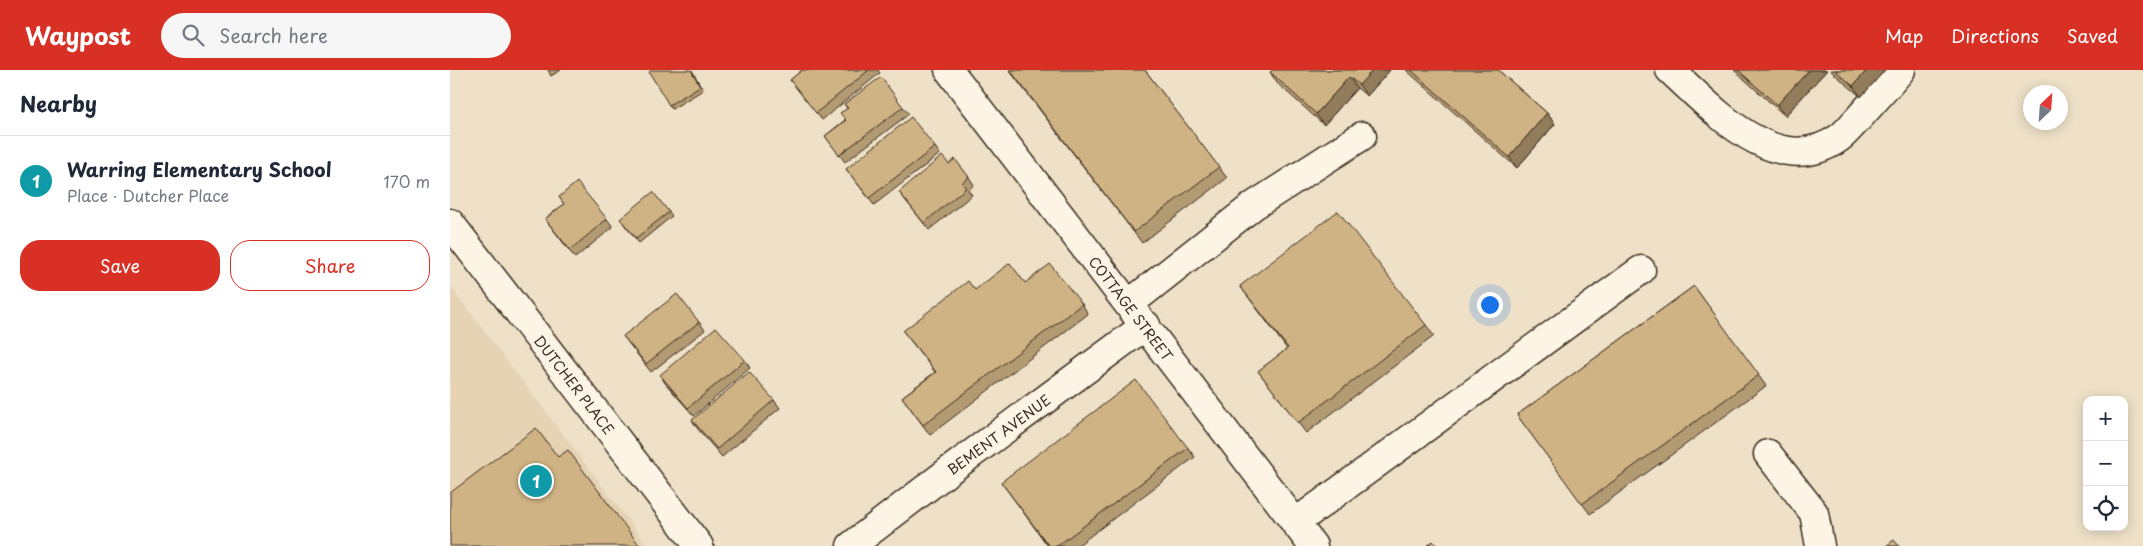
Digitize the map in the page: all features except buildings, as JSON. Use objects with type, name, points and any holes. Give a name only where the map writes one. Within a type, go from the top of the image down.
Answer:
[{"type":"street","name":"COTTAGE STREET","points":[[949,70],[1313,546]]},
{"type":"street","points":[[1670,70],[1728,124],[1767,145],[1798,153],[1822,149],[1841,137],[1901,70]]},
{"type":"street","points":[[1129,304],[1252,206],[1362,136]]},
{"type":"street","name":"DUTCHER PLACE","points":[[450,223],[699,546]]},
{"type":"street","points":[[1295,523],[1641,270]]},
{"type":"street","name":"BEMENT AVENUE","points":[[851,546],[950,470],[1146,326]]},
{"type":"street","points":[[1768,454],[1814,513],[1820,546]]},
{"type":"shaded area","points":[[450,286],[648,546],[450,546]]},
{"type":"place","name":"Warring Elementary School","points":[[536,481]]}]
